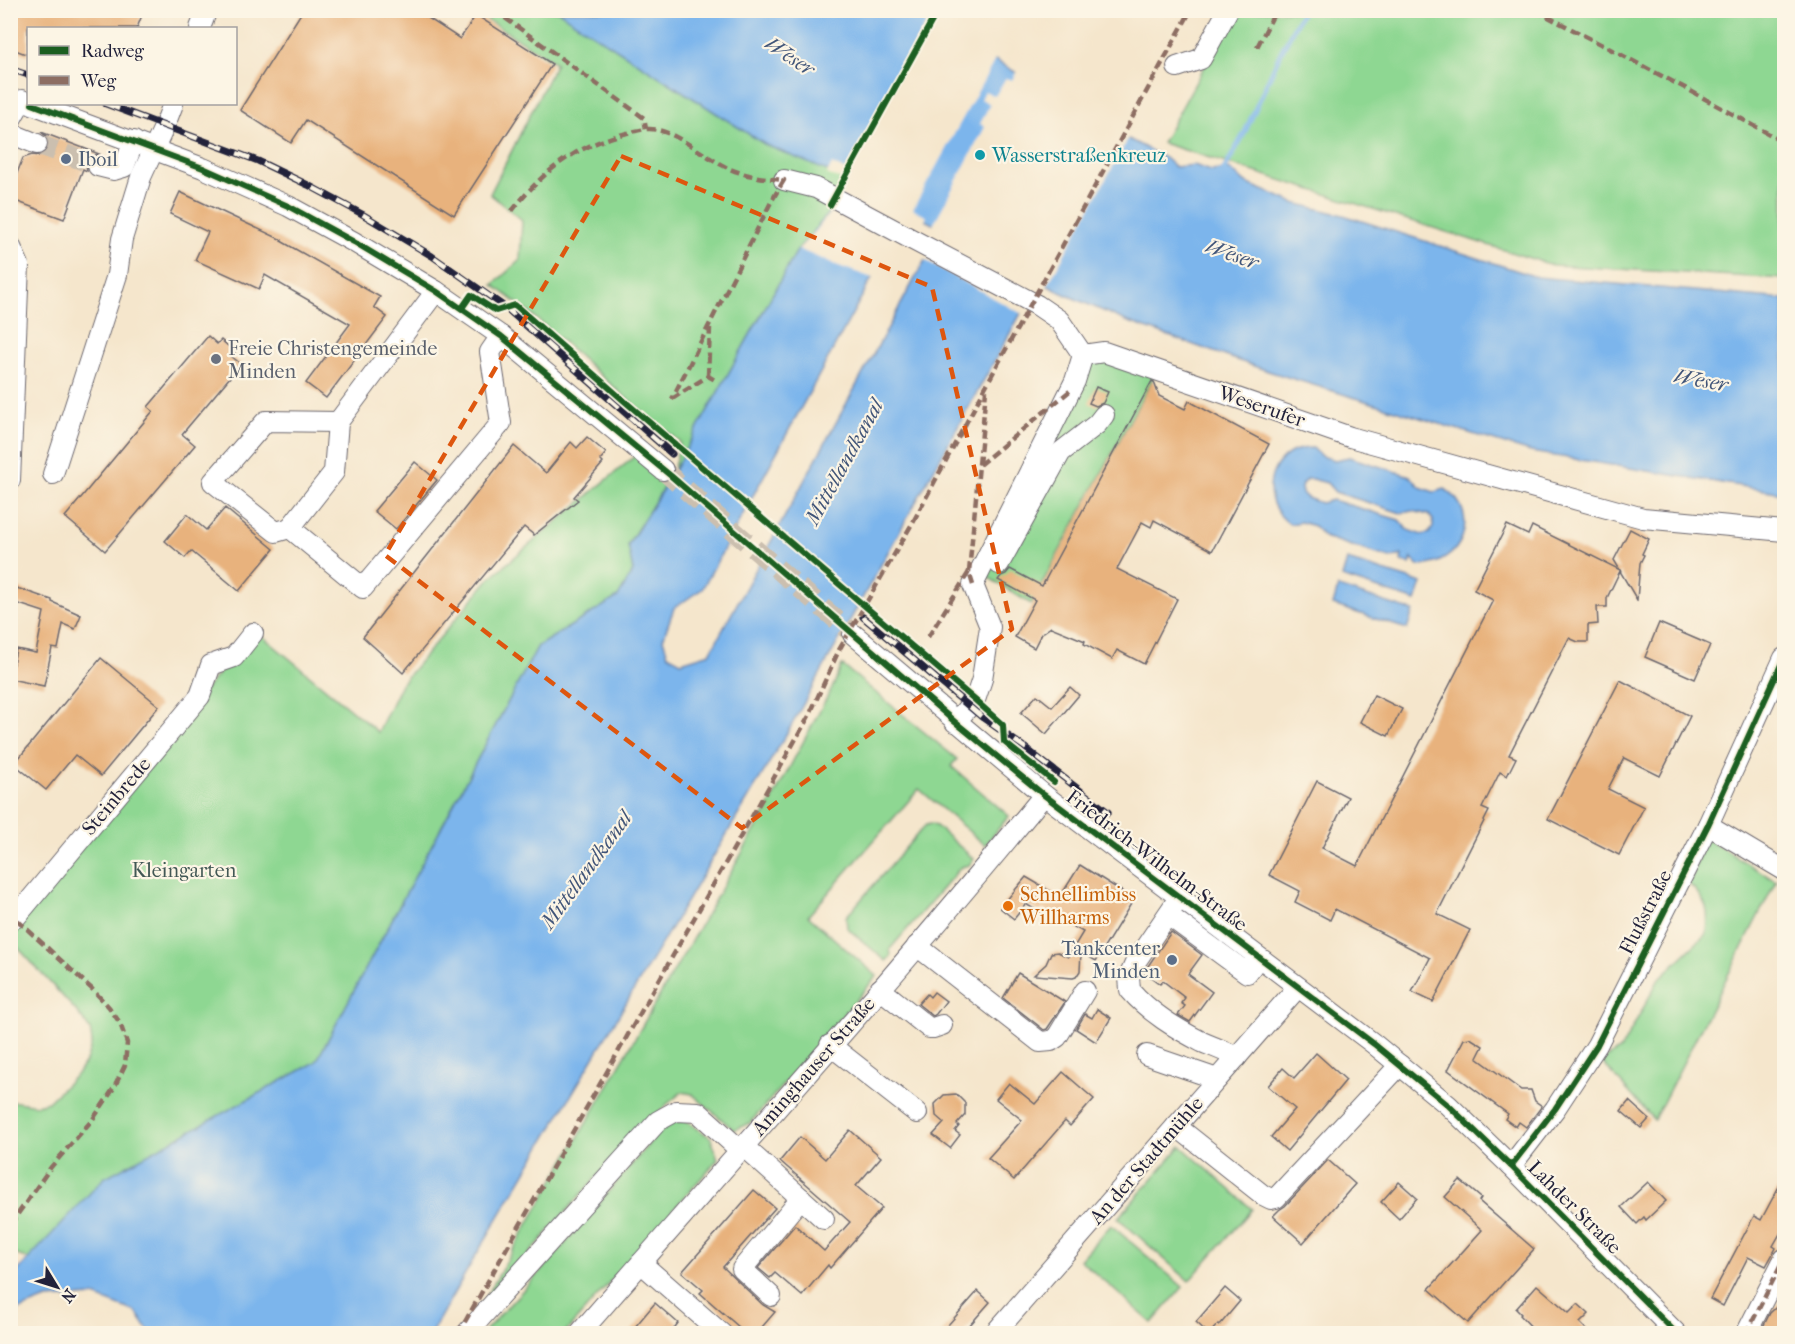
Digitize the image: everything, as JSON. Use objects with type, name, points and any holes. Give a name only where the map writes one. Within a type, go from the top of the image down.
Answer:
[{"type":"street","points":[[200,27],[207,10]]},
{"type":"street","points":[[1177,67],[1201,58],[1228,10]]},
{"type":"street","points":[[10,122],[23,100]]},
{"type":"street","points":[[37,105],[203,168],[288,206],[354,242],[436,291],[501,336],[663,470]]},
{"type":"street","points":[[53,474],[111,297],[122,239],[141,177],[173,105]]},
{"type":"street","points":[[10,133],[37,144]]},
{"type":"street","points":[[98,166],[114,170],[124,167],[134,141]]},
{"type":"street","points":[[784,180],[816,188],[1037,305],[1059,320],[1083,355],[1075,381],[973,585],[990,627],[982,679],[975,700],[955,722]]},
{"type":"street","points":[[10,245],[19,265],[10,480]]},
{"type":"street","points":[[338,422],[266,422],[213,482],[276,532],[291,528],[334,472],[338,422],[436,291]]},
{"type":"street","points":[[291,528],[363,588],[501,423],[490,352],[501,336]]},
{"type":"street","name":"Weserufer","points":[[1083,355],[1104,352],[1350,437],[1643,518],[1785,531]]},
{"type":"street","points":[[980,601],[1008,545],[1061,452],[1097,424],[1104,415]]},
{"type":"street","name":"Steinbrede","points":[[10,914],[15,918],[200,696],[211,665],[234,657],[253,633]]},
{"type":"street","name":"Friedrich-Wilhelm-Straße","points":[[853,634],[1044,795],[1400,1065],[1448,1105]]},
{"type":"street","name":"Flußstraße","points":[[1511,1166],[1555,1109],[1597,1045],[1708,825],[1785,658]]},
{"type":"street","name":"Aminghauser Straße","points":[[579,1334],[989,863],[1044,795]]},
{"type":"street","points":[[1708,825],[1785,870]]},
{"type":"street","points":[[1179,898],[1136,961],[1129,977],[1130,990],[1155,1014],[1175,1027],[1237,1057]]},
{"type":"street","points":[[1168,915],[1247,973],[1258,958]]},
{"type":"street","points":[[917,946],[1040,1042],[1051,1041],[1057,1037],[1085,991]]},
{"type":"street","name":"An der Stadtmühle","points":[[994,1334],[1298,987]]},
{"type":"street","points":[[880,989],[929,1028],[942,1025]]},
{"type":"street","points":[[830,1046],[917,1113]]},
{"type":"street","points":[[1147,1055],[1216,1080]]},
{"type":"street","points":[[1176,1126],[1263,1196],[1270,1199],[1276,1197],[1400,1065]]},
{"type":"street","name":"Lahder Straße","points":[[1448,1105],[1677,1334]]},
{"type":"street","points":[[466,1334],[658,1121],[676,1111],[698,1112],[824,1219]]},
{"type":"street","points":[[771,1296],[742,1269],[801,1198]]},
{"type":"street","points":[[1746,1334],[1785,1259]]},
{"type":"street","points":[[641,1263],[722,1334]]},
{"type":"highlighted area","points":[[621,156],[932,287],[1012,629],[742,828],[385,555]]},
{"type":"green space","points":[[473,11],[558,11],[766,145],[850,180],[827,202],[834,208],[798,249],[672,474],[680,442],[632,403],[541,322],[493,285],[520,260],[522,220],[490,194],[556,63]]},
{"type":"green space","points":[[1235,11],[1784,11],[1784,279],[1552,265],[1162,143]]},
{"type":"green space","points":[[1093,357],[1155,374],[1031,604],[978,571]]},
{"type":"green space","name":"Kleingarten","points":[[641,451],[672,475],[628,544],[633,571],[618,597],[538,646],[316,1062],[104,1178],[29,1259],[11,1253],[11,1101],[37,1105],[48,1102],[78,1073],[87,1059],[92,1042],[90,1029],[77,1012],[11,940],[10,914],[15,917],[255,630],[378,732],[401,684],[491,577]]},
{"type":"green space","points":[[842,665],[957,759],[951,766],[1009,816],[985,845],[919,789],[808,916],[877,976],[750,1123],[734,1130],[692,1094],[682,1092],[666,1105],[591,1183],[475,1316],[769,806]]},
{"type":"green space","points":[[931,824],[974,859],[969,865],[961,867],[890,949],[891,956],[886,961],[847,928],[846,917],[921,830]]},
{"type":"green space","points":[[1705,838],[1776,881],[1654,1120],[1601,1061],[1621,1049],[1659,979],[1707,933],[1706,906],[1700,895],[1689,884]]},
{"type":"green space","points":[[685,1120],[711,1138],[718,1159],[565,1333],[482,1334],[553,1258],[658,1133],[673,1122]]},
{"type":"green space","points":[[1181,1146],[1252,1209],[1189,1281],[1118,1218]]},
{"type":"green space","points":[[1111,1225],[1183,1287],[1152,1323],[1080,1260]]},
{"type":"water","points":[[911,10],[1119,134],[1165,158],[1175,167],[1194,165],[1211,171],[1229,169],[1246,183],[1294,203],[1343,215],[1537,277],[1784,299],[1784,493],[1531,452],[1268,371],[1126,321],[1039,281],[790,728],[431,1333],[150,1333],[136,1312],[94,1296],[47,1299],[11,1313],[10,1279],[104,1178],[316,1062],[538,646],[618,597],[633,571],[628,545],[671,476],[798,249],[826,216],[849,180],[766,145],[558,11]],"holes":[[[902,208],[942,229],[710,653],[681,662],[668,655],[663,639],[674,608],[702,589],[872,278],[883,241]]]},
{"type":"water","points":[[1313,448],[1321,456],[1335,460],[1349,457],[1410,476],[1420,487],[1434,492],[1445,489],[1457,499],[1463,512],[1465,524],[1456,548],[1433,564],[1418,566],[1412,558],[1410,564],[1401,561],[1402,555],[1390,558],[1324,537],[1314,526],[1301,522],[1290,524],[1281,517],[1271,499],[1271,478],[1281,460],[1290,453]],"holes":[[[1307,479],[1327,483],[1335,492],[1401,513],[1413,511],[1429,515],[1433,520],[1433,527],[1429,533],[1423,535],[1408,530],[1399,520],[1333,500],[1321,503],[1307,498],[1302,493],[1302,484]]]},
{"type":"water","points":[[1347,560],[1422,583],[1416,601],[1342,577]]},
{"type":"water","points":[[1338,587],[1413,611],[1407,629],[1333,605]]},
{"type":"pier","points":[[939,10],[1013,10],[989,54],[996,58],[913,209],[927,217],[924,222],[903,211],[886,242],[875,279],[798,249],[816,231],[833,208],[831,206],[845,181],[827,174],[832,164],[846,171],[929,18],[934,21]]},
{"type":"pier","points":[[1058,10],[1190,10],[1123,133],[1129,137],[1046,288],[1040,285],[1024,315],[923,259],[938,230],[932,227],[985,127],[980,124],[990,104],[981,99],[985,91],[995,96],[1006,78],[1012,80],[1017,71],[1023,75]]},
{"type":"building","points":[[10,10],[144,10],[137,27],[27,27],[27,55],[10,48]]},
{"type":"building","points":[[303,10],[416,10],[460,39],[476,15],[552,64],[454,215],[306,120],[291,143],[240,110]]},
{"type":"building","points":[[41,132],[99,154],[90,157],[86,164],[87,171],[83,169],[64,219],[10,199],[10,191],[23,158],[32,155],[39,156],[48,149],[49,142]]},
{"type":"building","points":[[180,192],[282,240],[380,297],[374,307],[387,317],[326,398],[306,383],[350,324],[265,275],[259,289],[195,260],[208,232],[170,214]]},
{"type":"building","points":[[208,336],[217,344],[221,340],[235,352],[231,356],[241,364],[182,434],[195,445],[105,551],[65,517],[153,411],[148,407]]},
{"type":"building","points":[[1152,381],[1159,396],[1185,409],[1189,401],[1269,444],[1212,551],[1154,520],[1151,527],[1142,522],[1117,569],[1177,599],[1144,664],[1117,650],[1112,659],[1084,644],[1085,641],[1051,627],[1041,634],[1034,648],[1015,637],[1035,600],[998,580],[1010,569],[1042,586]]},
{"type":"building","points":[[1096,387],[1108,392],[1103,403],[1096,406],[1089,403]]},
{"type":"building","points":[[587,437],[606,453],[600,460],[603,463],[574,497],[578,500],[534,535],[524,527],[403,673],[363,637],[514,446],[546,473],[571,442],[577,448]]},
{"type":"building","points":[[415,462],[437,480],[396,529],[374,511]]},
{"type":"building","points":[[225,508],[274,549],[239,591],[191,551],[185,558],[165,541],[187,514],[206,530]]},
{"type":"building","points":[[1507,525],[1528,535],[1532,526],[1620,570],[1614,560],[1630,529],[1649,539],[1640,563],[1637,600],[1620,571],[1607,598],[1607,607],[1597,607],[1598,624],[1588,625],[1588,642],[1578,642],[1569,638],[1509,755],[1516,758],[1507,776],[1500,772],[1482,808],[1489,811],[1437,914],[1470,930],[1433,1002],[1412,992],[1430,958],[1335,909],[1330,920],[1295,902],[1300,891],[1269,875],[1317,781],[1348,797],[1322,848],[1357,866],[1493,600],[1474,590]]},
{"type":"building","points":[[17,588],[52,600],[81,615],[75,629],[63,624],[58,649],[52,648],[44,686],[10,679],[16,649],[36,653],[44,612],[13,602]]},
{"type":"building","points":[[1659,623],[1710,645],[1695,679],[1645,657]]},
{"type":"building","points":[[101,658],[159,706],[101,776],[75,755],[46,790],[14,764]]},
{"type":"building","points":[[1620,680],[1690,716],[1660,776],[1624,758],[1608,789],[1644,807],[1619,855],[1548,819]]},
{"type":"building","points":[[1070,687],[1079,695],[1046,734],[1021,713],[1037,695],[1052,707]]},
{"type":"building","points":[[1374,695],[1402,709],[1388,736],[1360,722]]},
{"type":"building","points":[[1080,865],[1134,899],[1096,961],[1081,952],[1080,971],[1076,977],[1034,975],[1046,964],[1051,953],[1058,952],[1068,957],[1083,932],[1043,909],[1040,913],[1026,904],[1014,919],[1000,908],[1026,877],[1060,897]]},
{"type":"building","points":[[1171,932],[1202,955],[1188,974],[1212,992],[1190,1022],[1178,1015],[1185,1006],[1181,1003],[1185,998],[1163,981],[1160,984],[1144,972]]},
{"type":"building","points":[[1018,973],[1065,1002],[1047,1029],[1044,1030],[1003,998]]},
{"type":"building","points":[[934,992],[946,1001],[933,1016],[918,1004],[927,994],[930,997]]},
{"type":"building","points":[[1097,1009],[1111,1018],[1096,1042],[1076,1029],[1085,1014],[1092,1018]]},
{"type":"building","points":[[1470,1038],[1483,1046],[1477,1058],[1521,1090],[1531,1090],[1535,1101],[1542,1106],[1526,1127],[1519,1122],[1516,1127],[1505,1119],[1508,1114],[1448,1070],[1464,1039]]},
{"type":"building","points":[[1316,1053],[1346,1080],[1287,1151],[1271,1137],[1295,1109],[1268,1086],[1283,1068],[1294,1078]]},
{"type":"building","points":[[1063,1072],[1094,1099],[1070,1126],[1065,1121],[1014,1180],[988,1158],[1022,1120],[996,1099],[1009,1083],[1035,1104]]},
{"type":"building","points":[[956,1094],[965,1103],[965,1115],[957,1124],[959,1126],[955,1131],[960,1135],[950,1148],[933,1135],[944,1123],[936,1116],[935,1104],[944,1095]]},
{"type":"building","points":[[1629,1101],[1649,1119],[1641,1128],[1621,1111]]},
{"type":"building","points":[[850,1130],[881,1157],[856,1186],[882,1208],[830,1268],[828,1265],[802,1296],[775,1273],[770,1278],[758,1268],[795,1225],[824,1251],[850,1222],[780,1161],[800,1137],[825,1159]]},
{"type":"building","points":[[1328,1160],[1355,1184],[1303,1243],[1273,1216]]},
{"type":"building","points":[[1785,1175],[1785,1225],[1773,1246],[1776,1248],[1766,1266],[1748,1257],[1723,1306],[1710,1299],[1754,1216],[1761,1220]]},
{"type":"building","points":[[1460,1180],[1481,1198],[1479,1201],[1534,1249],[1468,1323],[1429,1289],[1482,1230],[1445,1197]]},
{"type":"building","points":[[1399,1182],[1417,1198],[1399,1219],[1381,1202]]},
{"type":"building","points":[[1648,1182],[1666,1201],[1646,1220],[1644,1217],[1637,1224],[1621,1207]]},
{"type":"building","points":[[754,1190],[775,1208],[723,1267],[763,1305],[775,1312],[756,1334],[747,1334],[700,1293],[703,1290],[682,1272]]},
{"type":"building","points":[[1537,1285],[1569,1313],[1578,1304],[1589,1314],[1580,1323],[1591,1334],[1538,1334],[1516,1309]]},
{"type":"building","points":[[1225,1288],[1240,1301],[1219,1326],[1218,1324],[1209,1334],[1196,1322]]},
{"type":"building","points":[[978,1291],[990,1302],[962,1334],[940,1334]]},
{"type":"building","points":[[1785,1299],[1785,1334],[1770,1334],[1763,1327],[1770,1313]]},
{"type":"building","points":[[655,1303],[678,1323],[670,1334],[629,1334]]},
{"type":"waterway","points":[[1221,175],[1244,134],[1280,54],[1303,10]]},
{"type":"tunnel","points":[[37,144],[98,166]]},
{"type":"tunnel","points":[[663,470],[853,634]]},
{"type":"railway","points":[[10,69],[27,75]]},
{"type":"railway","points":[[109,105],[258,161],[362,214],[432,256],[505,307],[672,454]]},
{"type":"railway","points":[[863,617],[983,718],[1108,812]]},
{"type":"marked path","points":[[494,10],[644,118],[646,129]]},
{"type":"marked path","points":[[458,1334],[809,716],[839,650],[913,522],[1191,10]]},
{"type":"marked path","points":[[1257,47],[1276,10]]},
{"type":"marked path","points":[[1535,10],[1784,142]]},
{"type":"marked path","points":[[512,211],[536,183],[576,153],[608,138],[646,129],[665,132],[737,172],[784,180],[672,399]]},
{"type":"marked path","points":[[708,376],[710,328]]},
{"type":"marked path","points":[[672,399],[708,376],[715,380]]},
{"type":"marked path","points":[[973,585],[969,572],[986,390]]},
{"type":"marked path","points":[[979,465],[1071,390]]},
{"type":"marked path","points":[[928,637],[969,572]]},
{"type":"marked path","points":[[10,1225],[51,1167],[93,1119],[114,1088],[125,1065],[127,1043],[120,1023],[109,1007],[15,918]]},
{"type":"marked path","points":[[1746,1334],[1784,1259]]},
{"type":"cycle path","points":[[830,205],[938,10]]},
{"type":"cycle path","points":[[35,105],[203,168],[288,206],[436,291],[501,336],[671,476],[955,722],[1044,795],[1374,1044],[1448,1105],[1677,1334]]},
{"type":"cycle path","points":[[462,308],[471,295],[496,311],[515,305],[975,700],[1003,725],[1004,742],[1054,782]]},
{"type":"cycle path","points":[[1511,1166],[1555,1109],[1597,1045],[1708,825],[1784,658]]},
{"type":"place","name":"Wasserstraßenkreuz","points":[[980,155]]},
{"type":"place","name":"Iboil","points":[[66,159]]},
{"type":"place","name":"Freie Christengemeinde Minden","points":[[216,359]]},
{"type":"place","name":"Schnellimbiss Willharms","points":[[1008,906]]},
{"type":"place","name":"Tankcenter Minden","points":[[1172,960]]},
{"type":"water label","name":"Weser","points":[[790,56]]},
{"type":"water label","name":"Weser","points":[[1232,254]]},
{"type":"water label","name":"Weser","points":[[1701,380]]},
{"type":"water label","name":"Mittellandkanal","points":[[844,462]]},
{"type":"water label","name":"Mittellandkanal","points":[[586,870]]}]
